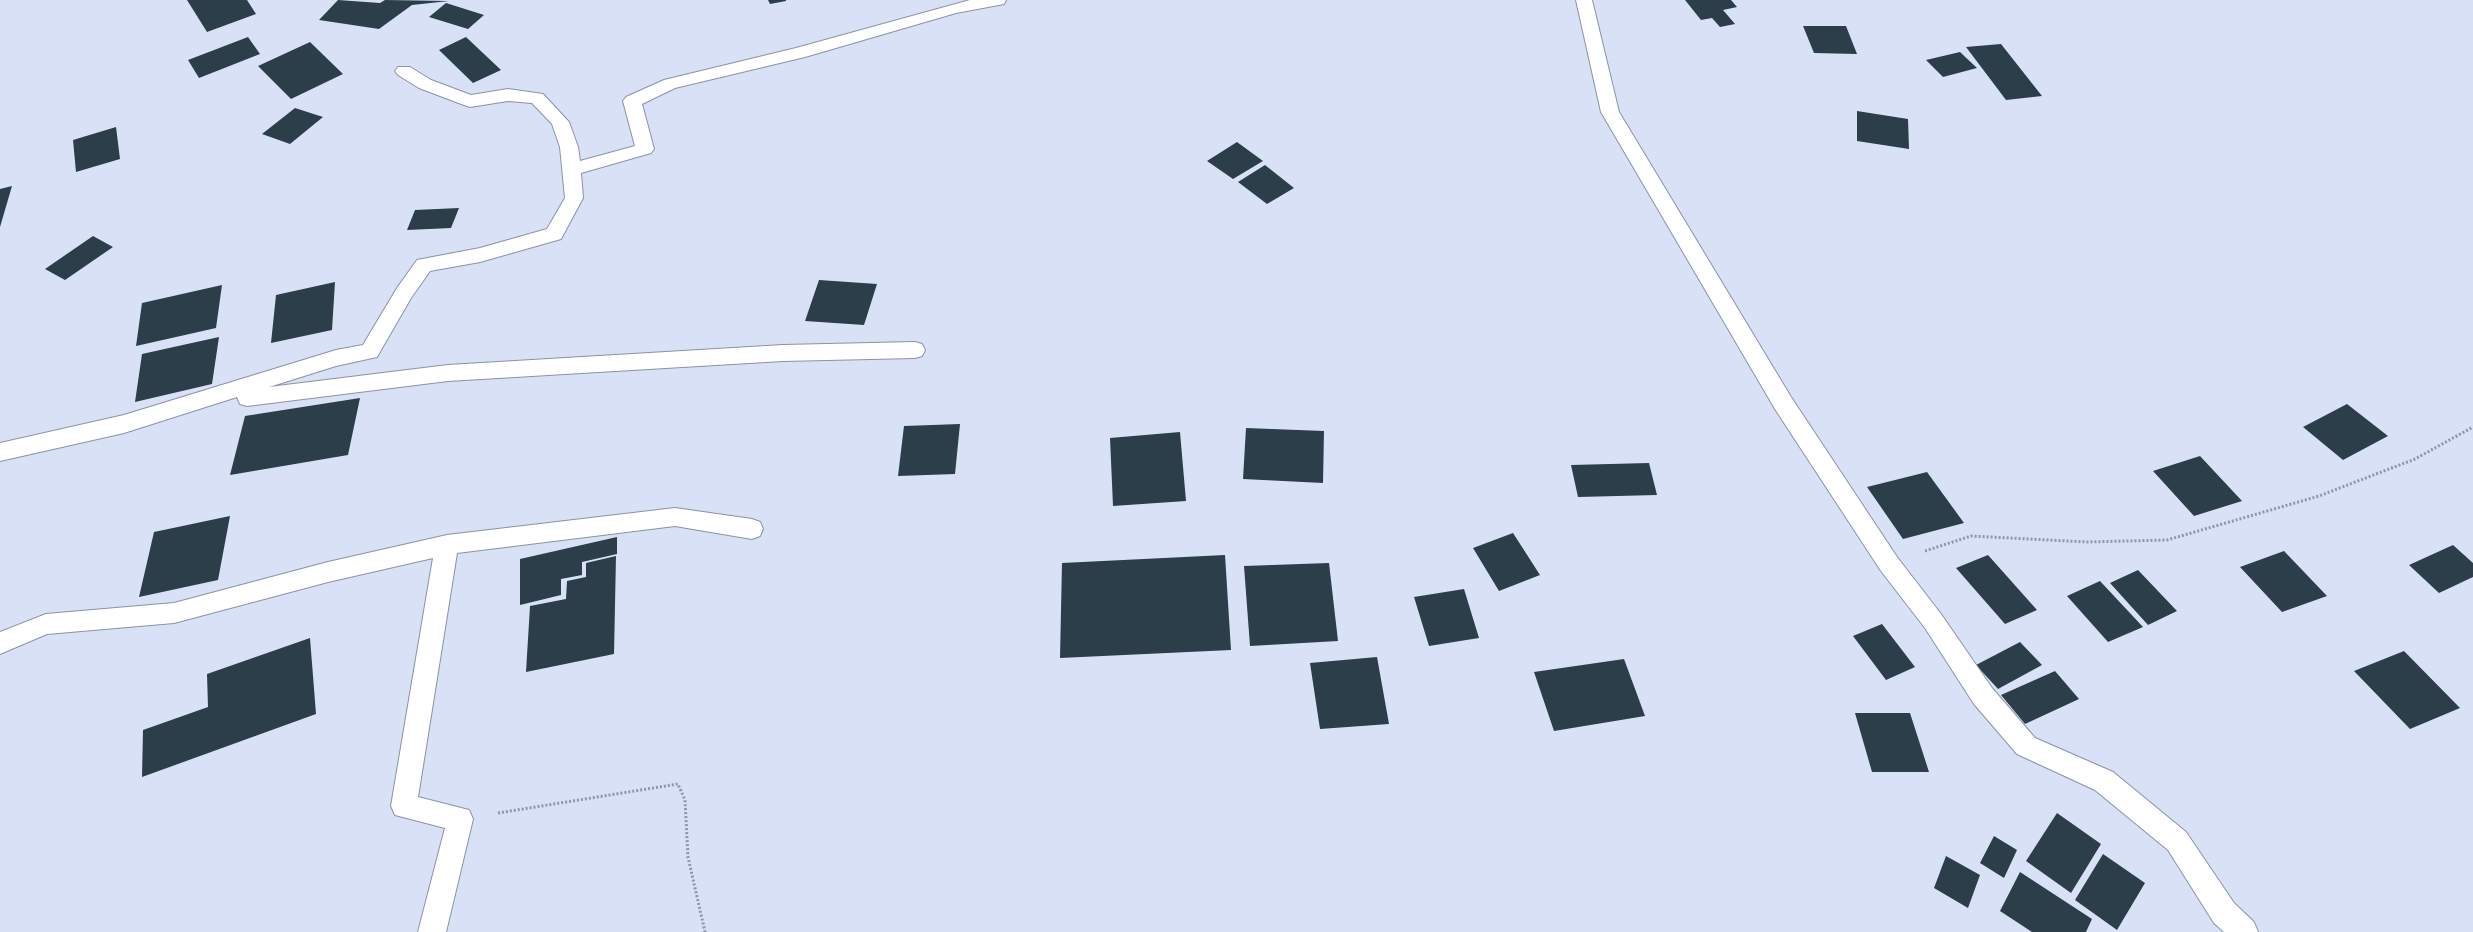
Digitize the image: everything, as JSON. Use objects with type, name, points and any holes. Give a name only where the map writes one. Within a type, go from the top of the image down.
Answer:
[{"type":"street","points":[[571,170],[645,149],[632,101],[670,84],[799,53],[954,8],[998,0]]},
{"type":"street","points":[[1584,0],[1610,112],[1783,403],[1889,564],[1933,621],[1983,696],[2026,746],[2104,781],[2177,841],[2224,913],[2244,932]]},
{"type":"street","points":[[0,452],[124,424],[336,358],[370,351],[404,293],[424,265],[480,255],[554,234],[574,198],[569,147],[560,122],[537,98],[508,95],[470,101],[425,84],[404,71]]},
{"type":"street","points":[[186,405],[448,373],[783,353],[915,350]]},
{"type":"street","points":[[0,643],[46,624],[174,613],[328,572],[447,545],[675,517],[752,529]]},
{"type":"street","points":[[432,932],[460,819],[404,806],[447,545]]},
{"type":"path","points":[[1889,564],[1971,536],[2086,542],[2167,540],[2319,496],[2415,459],[2473,427]]},
{"type":"path","points":[[460,819],[678,784],[685,800],[688,858],[705,932]]},
{"type":"building","points":[[187,0],[247,0],[256,14],[207,32]]},
{"type":"building","points":[[338,0],[380,3],[385,0],[449,1],[412,5],[379,29],[319,20]]},
{"type":"building","points":[[768,0],[786,0],[786,1],[770,4]]},
{"type":"building","points":[[1685,0],[1731,0],[1737,7],[1723,10],[1735,24],[1720,27],[1712,18],[1701,20]]},
{"type":"building","points":[[446,3],[484,15],[468,29],[429,17]]},
{"type":"building","points":[[1803,26],[1846,26],[1857,54],[1814,53]]},
{"type":"building","points":[[248,37],[260,54],[199,78],[188,60]]},
{"type":"building","points":[[466,37],[501,70],[473,83],[439,50]]},
{"type":"building","points":[[310,42],[343,74],[291,99],[258,66]]},
{"type":"building","points":[[2001,44],[2042,96],[2006,100],[1966,47]]},
{"type":"building","points":[[1960,52],[1977,68],[1943,77],[1926,60]]},
{"type":"building","points":[[295,108],[323,117],[290,144],[262,134]]},
{"type":"building","points":[[1857,111],[1908,119],[1909,149],[1857,141]]},
{"type":"building","points":[[116,127],[120,159],[76,172],[73,140]]},
{"type":"building","points":[[1237,142],[1263,161],[1233,179],[1207,161]]},
{"type":"building","points":[[1265,165],[1294,188],[1267,204],[1238,182]]},
{"type":"building","points":[[12,186],[0,227],[0,189]]},
{"type":"building","points":[[459,208],[451,228],[407,230],[415,210]]},
{"type":"building","points":[[93,236],[113,247],[65,280],[45,269]]},
{"type":"building","points":[[819,280],[877,284],[864,325],[805,321]]},
{"type":"building","points":[[335,282],[332,330],[271,343],[276,295]]},
{"type":"building","points":[[222,285],[216,328],[136,346],[142,303]]},
{"type":"building","points":[[219,337],[212,384],[135,402],[142,354]]},
{"type":"building","points":[[360,398],[348,455],[230,475],[245,416]]},
{"type":"building","points":[[2347,404],[2388,436],[2343,460],[2303,427]]},
{"type":"building","points":[[960,424],[955,474],[898,476],[904,426]]},
{"type":"building","points":[[1246,428],[1324,431],[1323,483],[1243,479]]},
{"type":"building","points":[[1180,432],[1186,501],[1113,506],[1110,438]]},
{"type":"building","points":[[2200,456],[2242,501],[2194,516],[2153,471]]},
{"type":"building","points":[[1649,463],[1657,495],[1578,497],[1571,465]]},
{"type":"building","points":[[1927,472],[1964,523],[1903,539],[1867,487]]},
{"type":"building","points":[[230,516],[218,580],[139,597],[154,532]]},
{"type":"building","points":[[1513,533],[1540,575],[1499,591],[1473,548]]},
{"type":"building","points":[[617,537],[617,554],[582,562],[582,575],[561,579],[561,595],[520,605],[520,559]]},
{"type":"building","points":[[2453,545],[2473,563],[2473,577],[2439,593],[2409,565]]},
{"type":"building","points":[[2284,551],[2327,596],[2282,612],[2240,567]]},
{"type":"building","points":[[1225,555],[1231,650],[1060,658],[1062,563]]},
{"type":"building","points":[[1988,555],[2037,610],[2005,624],[1956,568]]},
{"type":"building","points":[[616,556],[614,654],[526,672],[530,606],[566,599],[567,581],[586,577],[586,563]]},
{"type":"building","points":[[1329,563],[1338,641],[1250,646],[1244,566]]},
{"type":"building","points":[[2138,570],[2177,611],[2148,625],[2110,583]]},
{"type":"building","points":[[2100,581],[2143,627],[2108,642],[2067,596]]},
{"type":"building","points":[[1464,589],[1479,638],[1429,646],[1414,597]]},
{"type":"building","points":[[1882,624],[1915,667],[1886,680],[1853,636]]},
{"type":"building","points":[[310,638],[316,714],[142,777],[143,730],[208,707],[207,674]]},
{"type":"building","points":[[2020,642],[2042,665],[1998,689],[1976,665]]},
{"type":"building","points":[[2404,651],[2460,708],[2410,729],[2354,671]]},
{"type":"building","points":[[1377,657],[1389,724],[1320,729],[1310,663]]},
{"type":"building","points":[[1624,659],[1645,716],[1554,731],[1534,672]]},
{"type":"building","points":[[2055,671],[2079,699],[2025,724],[2001,695]]},
{"type":"building","points":[[1855,713],[1910,713],[1929,772],[1872,772]]},
{"type":"building","points":[[2057,813],[2101,844],[2071,893],[2026,861]]},
{"type":"building","points":[[1994,836],[2017,850],[2004,878],[1980,863]]},
{"type":"building","points":[[2103,854],[2145,883],[2117,930],[2075,900]]},
{"type":"building","points":[[1946,856],[1980,875],[1968,908],[1934,888]]},
{"type":"building","points":[[2020,872],[2092,919],[2086,932],[2032,932],[2000,911]]}]
